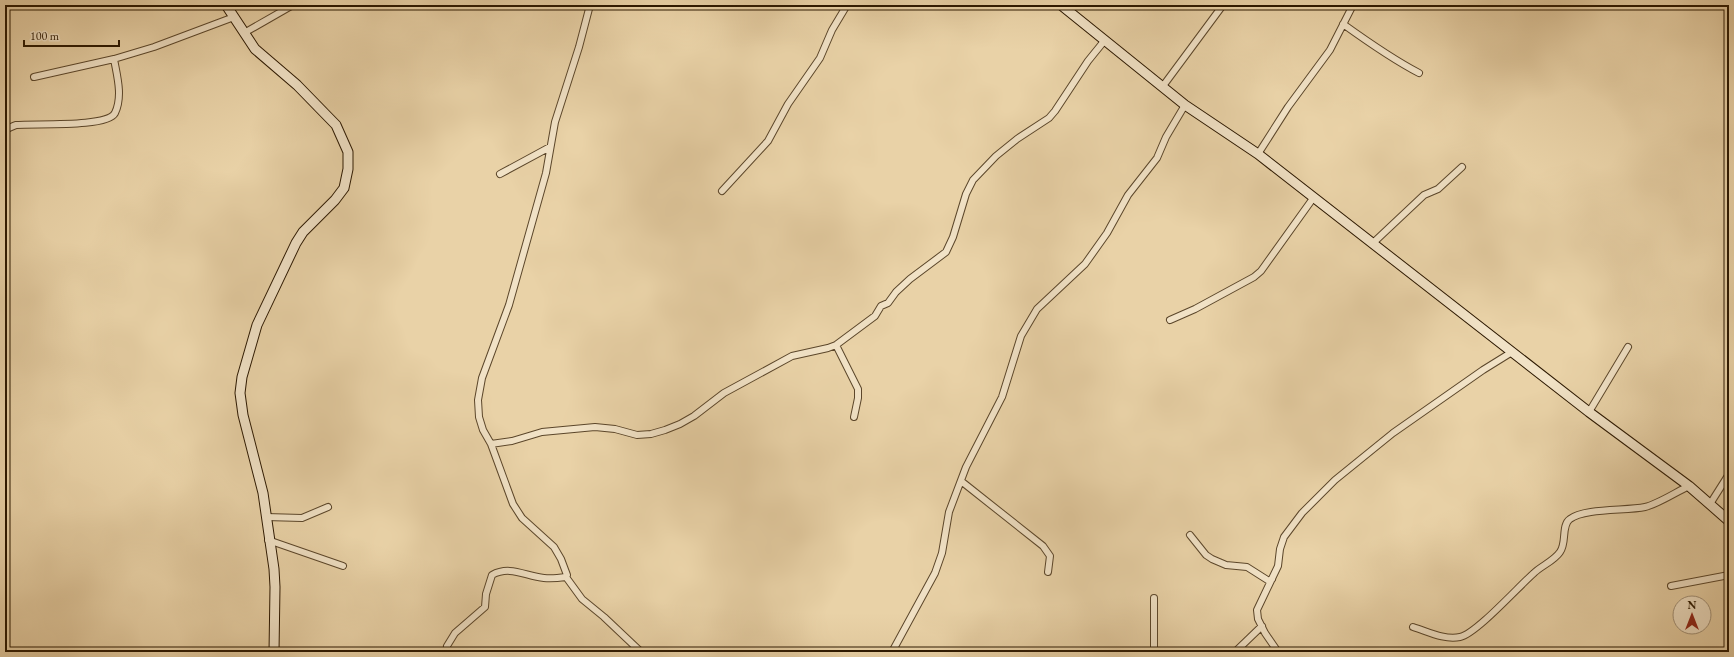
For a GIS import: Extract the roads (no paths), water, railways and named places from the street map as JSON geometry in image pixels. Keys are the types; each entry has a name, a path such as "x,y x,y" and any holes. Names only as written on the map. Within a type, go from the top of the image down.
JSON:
{"main road":[{"path":"226,5 255,49 297,85 336,125 348,152 348,169 344,188 336,200 303,232 296,243 257,325 242,377 240,403 261,486 275,587 274,652"},
{"path":"1061,5 1186,105 1258,154 1589,412 1689,486 1729,521"}],"street":[{"path":"244,33 294,5"},
{"path":"590,5 579,47 555,122 546,173 509,305 482,378 478,400 479,417 483,430 491,444 513,504 522,518 554,547 567,574 566,578 582,599 642,652"},
{"path":"722,191 768,141 788,104 820,58 832,30 847,5"},
{"path":"1163,86 1222,5"},
{"path":"1258,154 1288,107 1330,50 1353,5"},
{"path":"34,77 114,59 154,47 234,17"},
{"path":"1343,24 1401,64 1419,73"},
{"path":"491,444 556,430 595,427 615,429 637,435 651,434 665,430 680,424 724,393 792,356 836,345 875,316 881,306 888,303 896,292 910,279 946,252 954,237 966,194 974,180 996,156 1017,139 1049,118 1088,61 1105,40"},
{"path":"5,130 14,125 94,122 109,118 115,114 120,92 114,59"},
{"path":"892,652 935,573 942,553 949,512 981,436 1002,397 1021,336 1036,309 1085,264 1103,239 1128,195 1157,158 1166,137 1186,105"},
{"path":"500,174 550,147"},
{"path":"1373,243 1424,195 1438,189 1462,167"},
{"path":"1170,320 1195,309 1254,277 1261,271 1314,197"},
{"path":"836,345 858,389 858,398 854,417"},
{"path":"1589,412 1628,347"},
{"path":"1278,652 1262,626 1257,610 1278,566 1284,537 1302,513 1335,480 1393,433 1483,370 1512,352"},
{"path":"1710,504 1729,474"},
{"path":"961,481 1043,546 1050,556 1048,572"},
{"path":"1413,627 1441,637 1462,637 1481,624 1534,573 1559,554 1564,545 1565,525 1568,519 1592,512 1646,507 1689,486"},
{"path":"266,517 302,518 328,507"},
{"path":"1190,535 1206,555 1212,559 1226,565 1248,567 1270,581 1272,579"},
{"path":"268,540 343,566"},
{"path":"447,646 455,633 485,607 486,594 492,575 499,571 512,570 543,578 566,578"},
{"path":"1671,586 1729,575"},
{"path":"1154,598 1154,652"},
{"path":"1235,652 1262,626"}]}
